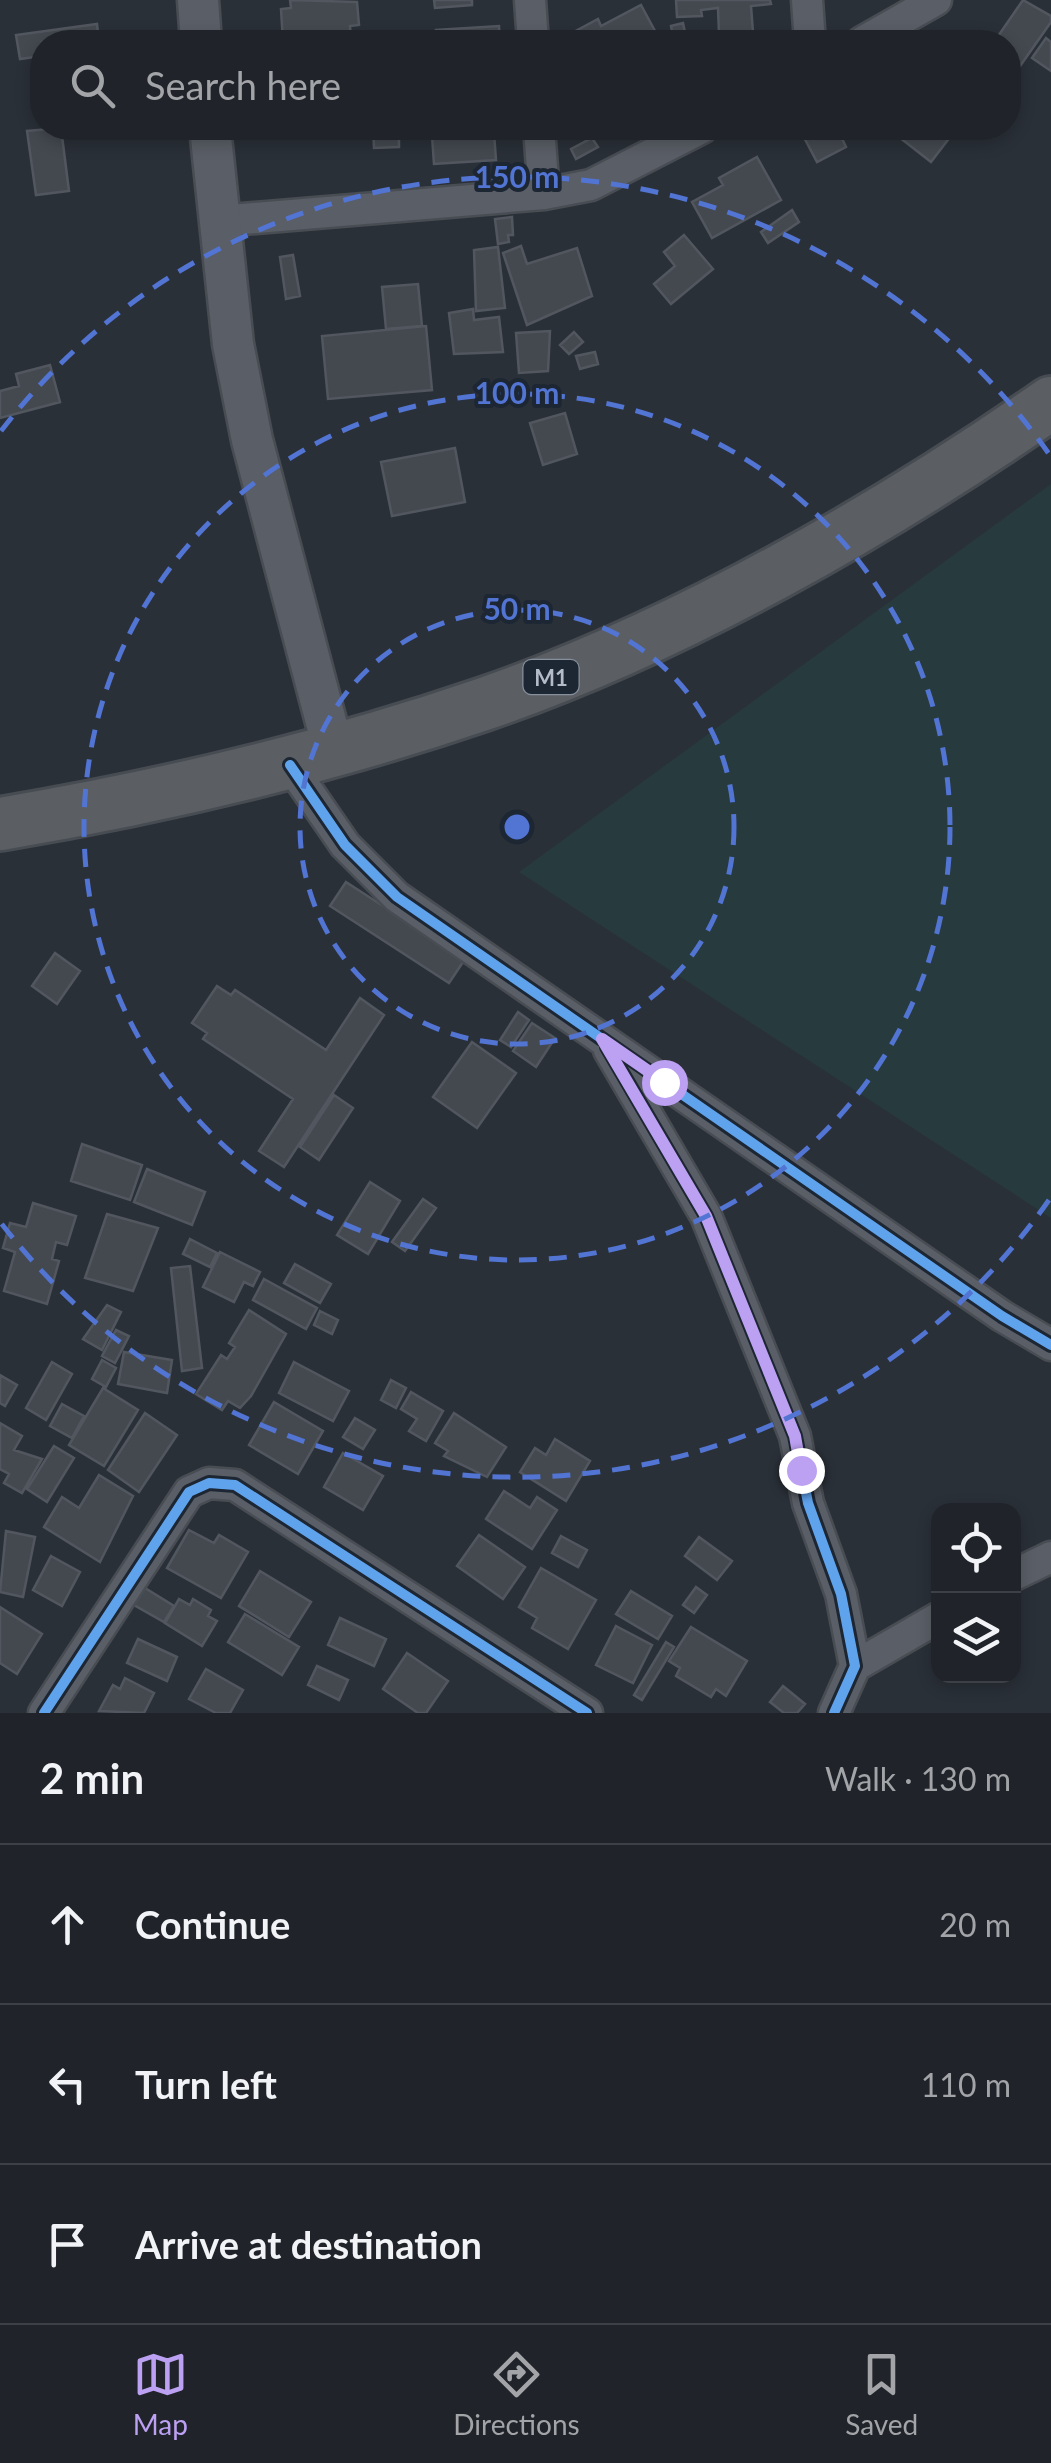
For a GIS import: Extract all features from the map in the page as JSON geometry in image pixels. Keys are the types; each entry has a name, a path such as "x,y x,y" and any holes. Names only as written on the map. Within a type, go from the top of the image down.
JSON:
{"highway":[{"name":"M1","path":"0,824 127,802 312,758 488,703 622,648 815,550 1051,402"}],"street":[{"path":"198,0 201,30"},
{"path":"530,0 532,30"},
{"path":"807,0 809,30"},
{"path":"883,30 936,0"},
{"path":"211,140 234,344 312,758 345,845 397,897 1002,1316 1051,1344"},
{"path":"541,140 544,194"},
{"path":"219,221 544,194 592,184 678,140"},
{"path":"602,1039 706,1216 795,1436 808,1504 840,1594 855,1666 834,1713"},
{"path":"44,1713 189,1492 209,1483 235,1485 587,1713"},
{"path":"1021,1572 1051,1557"},
{"path":"855,1666 931,1622"}],"green space":[{"path":"1051,484 1051,1218 519,872"}],"building":[{"path":"290,0 357,2 359,25 350,26 350,30 282,30 281,9 291,8"},
{"path":"434,0 472,0 472,5 435,8"},
{"path":"676,0 770,0 771,4 751,6 753,30 719,30 718,8 701,10 702,16 677,17"},
{"path":"1023,0 1051,16 1051,22 1021,65 1021,30 1002,30"},
{"path":"641,5 655,30 577,30 598,19 601,26"},
{"path":"683,23 684,30 672,30 671,26"},
{"path":"97,24 98,30 53,30"},
{"path":"499,26 499,30 436,30"},
{"path":"30,33 30,58 20,59 16,35"},
{"path":"1046,38 1051,42 1051,71 1032,58"},
{"path":"27,131 30,140 63,140 69,191 36,195"},
{"path":"374,140 399,140 399,147 374,148"},
{"path":"432,140 495,140 496,160 434,164"},
{"path":"588,140 598,147 576,159 571,149"},
{"path":"805,140 843,140 846,147 817,162"},
{"path":"903,140 948,140 931,162"},
{"path":"757,157 781,200 712,238 692,202 723,185 719,178"},
{"path":"792,210 799,222 768,243 761,232"},
{"path":"512,217 513,235 508,235 509,242 498,244 495,219"},
{"path":"684,235 713,269 671,304 654,284 675,266 664,252"},
{"path":"521,246 527,264 577,248 592,296 527,325 503,253"},
{"path":"498,247 505,308 476,311 474,250"},
{"path":"293,255 300,296 286,299 280,257"},
{"path":"418,284 422,326 386,329 382,287"},
{"path":"473,309 474,320 499,317 503,352 454,354 449,313"},
{"path":"426,326 432,390 328,399 322,336"},
{"path":"550,331 548,371 519,373 516,333"},
{"path":"574,332 583,342 569,354 560,345"},
{"path":"595,352 598,364 580,369 576,356"},
{"path":"50,365 60,402 0,418 0,391 19,386 16,374"},
{"path":"565,413 577,454 543,465 530,423"},
{"path":"455,448 465,502 392,516 381,462"},
{"path":"346,882 465,959 449,983 330,906"},
{"path":"55,953 80,971 57,1004 32,986"},
{"path":"217,986 231,995 235,990 326,1050 360,998 384,1015 284,1167 259,1151 293,1099 203,1039 207,1033 192,1023"},
{"path":"518,1012 529,1020 511,1047 500,1040"},
{"path":"532,1023 555,1038 536,1067 513,1051"},
{"path":"472,1042 516,1073 477,1128 433,1097"},
{"path":"334,1095 353,1108 319,1160 300,1147"},
{"path":"82,1144 142,1165 130,1200 71,1181"},
{"path":"147,1169 205,1192 192,1225 134,1202"},
{"path":"370,1182 400,1201 368,1254 337,1235"},
{"path":"423,1199 436,1208 405,1251 392,1242"},
{"path":"33,1203 76,1216 67,1245 56,1242 52,1259 59,1261 47,1304 4,1291 15,1252 3,1248 10,1223 26,1227"},
{"path":"107,1214 158,1228 133,1291 85,1278"},
{"path":"190,1239 217,1253 210,1267 183,1254"},
{"path":"220,1252 260,1272 253,1286 244,1282 234,1302 203,1287"},
{"path":"295,1264 331,1284 320,1303 284,1283"},
{"path":"190,1266 202,1368 182,1371 171,1268"},
{"path":"264,1279 317,1308 306,1329 253,1300"},
{"path":"107,1305 121,1312 102,1350 83,1339"},
{"path":"249,1310 286,1334 251,1396 240,1408 228,1401 222,1410 196,1394 221,1355 227,1359 235,1347 229,1343"},
{"path":"320,1311 338,1320 332,1334 314,1325"},
{"path":"116,1330 129,1336 115,1363 102,1356"},
{"path":"124,1352 172,1360 167,1393 118,1384"},
{"path":"102,1360 116,1368 106,1387 92,1379"},
{"path":"52,1362 72,1374 46,1420 26,1408"},
{"path":"294,1362 349,1391 333,1421 279,1393"},
{"path":"0,1375 17,1385 5,1406 0,1403"},
{"path":"391,1380 406,1388 396,1408 381,1400"},
{"path":"103,1388 138,1410 104,1466 69,1445"},
{"path":"411,1392 443,1411 426,1441 409,1431 417,1419 401,1409"},
{"path":"274,1402 323,1431 298,1474 249,1445"},
{"path":"62,1404 84,1416 72,1438 50,1426"},
{"path":"145,1413 177,1435 139,1492 108,1470"},
{"path":"454,1413 506,1447 487,1477 444,1456 448,1451 435,1443"},
{"path":"355,1418 375,1430 363,1449 343,1437"},
{"path":"0,1423 22,1436 14,1450 42,1459 22,1493 4,1483 9,1474 0,1469"},
{"path":"555,1439 590,1461 566,1501 520,1472 535,1448 546,1455"},
{"path":"54,1446 74,1458 47,1502 27,1489"},
{"path":"343,1453 383,1476 363,1510 324,1487"},
{"path":"99,1475 133,1496 100,1562 44,1527 62,1497 79,1508"},
{"path":"504,1491 530,1508 537,1497 557,1510 532,1549 486,1519"},
{"path":"189,1530 214,1543 219,1535 248,1552 221,1598 167,1568"},
{"path":"6,1531 35,1537 23,1597 0,1592"},
{"path":"479,1535 525,1567 503,1599 457,1566"},
{"path":"561,1536 587,1550 578,1567 552,1553"},
{"path":"699,1537 732,1561 717,1580 685,1556"},
{"path":"51,1556 80,1572 62,1606 33,1590"},
{"path":"541,1568 596,1600 568,1649 532,1628 537,1618 519,1607"},
{"path":"260,1571 311,1602 289,1637 239,1606"},
{"path":"696,1587 707,1595 694,1613 683,1605"},
{"path":"145,1588 174,1606 164,1622 134,1605"},
{"path":"631,1591 672,1616 658,1639 616,1614"},
{"path":"179,1599 190,1605 193,1599 211,1610 208,1616 217,1621 202,1646 165,1623"},
{"path":"0,1607 42,1634 17,1674 0,1663"},
{"path":"245,1614 299,1647 282,1675 228,1642"},
{"path":"340,1618 386,1639 374,1666 328,1645"},
{"path":"616,1626 652,1645 633,1683 596,1665"},
{"path":"691,1627 747,1661 726,1696 716,1689 711,1697 676,1676 680,1668 669,1661"},
{"path":"138,1639 177,1657 167,1681 127,1663"},
{"path":"666,1642 674,1647 642,1700 634,1695"},
{"path":"407,1653 448,1681 426,1713 418,1713 383,1689"},
{"path":"317,1666 348,1680 339,1700 308,1685"},
{"path":"206,1669 243,1690 230,1713 216,1713 189,1699"},
{"path":"125,1678 154,1693 144,1713 99,1711 113,1685 120,1689"},
{"path":"783,1686 805,1704 797,1713 784,1713 770,1702"}],"cycle path":[{"path":"290,765 345,845 397,897 1002,1316 1051,1345"},
{"path":"607,1047 706,1216 795,1436 808,1503 841,1594 855,1666 834,1713"},
{"path":"44,1713 189,1492 209,1483 235,1485 587,1713"}],"route":[{"path":"664,1082 602,1039 706,1216 795,1436 801,1470"}]}
